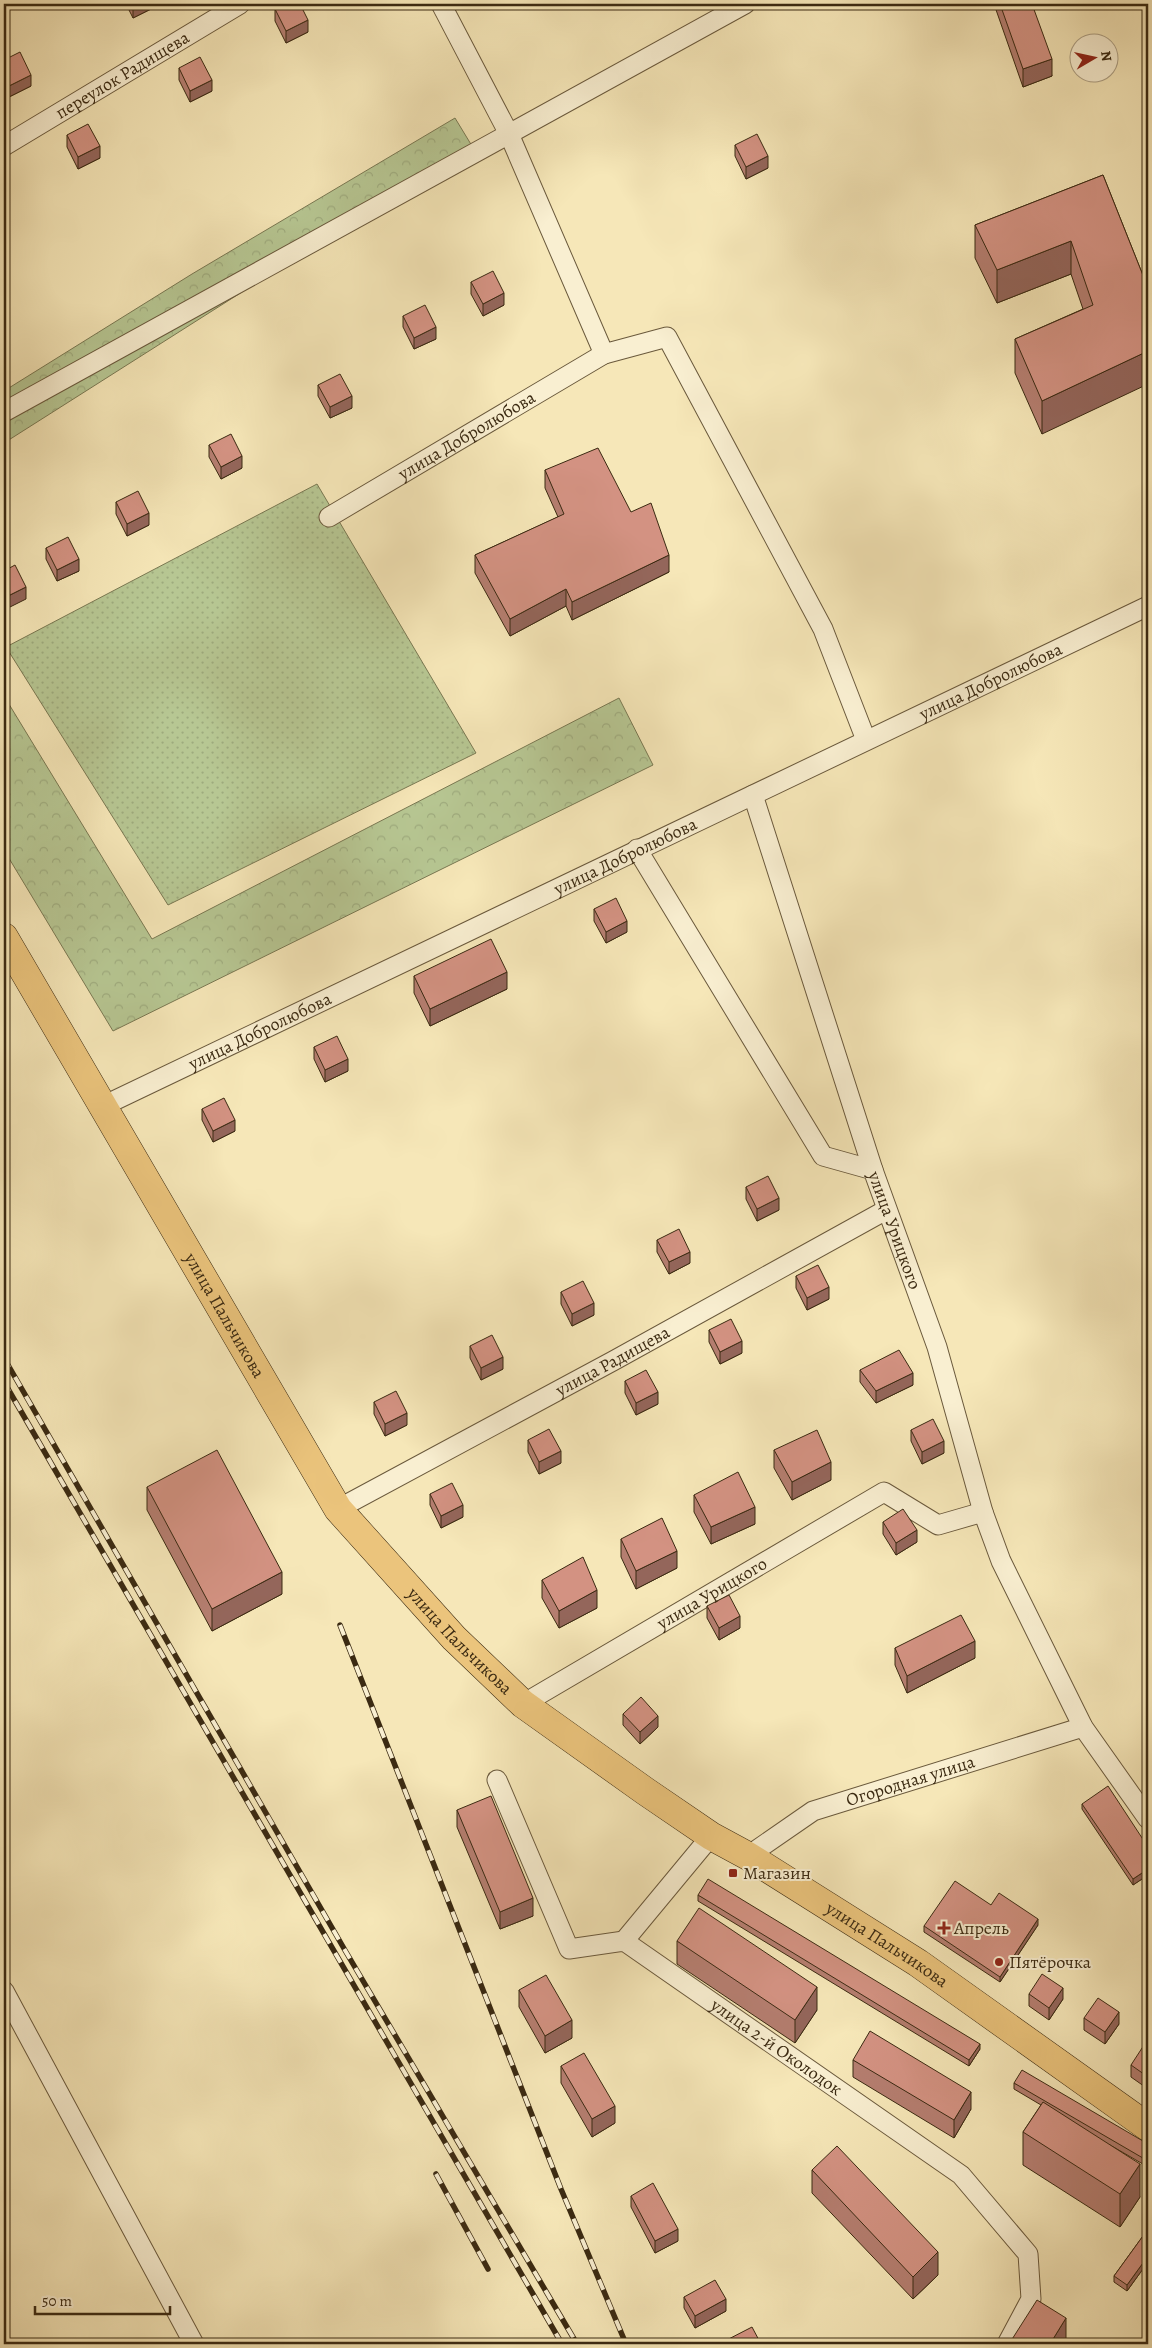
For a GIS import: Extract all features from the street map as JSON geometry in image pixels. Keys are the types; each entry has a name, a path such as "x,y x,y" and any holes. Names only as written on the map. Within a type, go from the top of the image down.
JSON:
{"main road":[{"name":"улица Пальчикова","path":"4,936 338,1509 454,1638 523,1704 711,1836 748,1856 918,1963 1148,2127"}],"street":[{"name":"переулок Радищева","path":"4,146 240,4"},
{"path":"440,4 509,134 604,354"},
{"path":"4,412 745,4"},
{"name":"улица Добролюбова","path":"329,517 604,354 667,336 823,629 866,740"},
{"name":"улица Добролюбова","path":"103,1106 1148,606"},
{"path":"754,795 873,1170"},
{"name":"улица Урицкого","path":"637,849 823,1156 873,1170 937,1347 983,1512 1001,1561 1083,1727 1148,1819"},
{"name":"улица Радищева","path":"338,1509 614,1361 886,1210"},
{"name":"улица Урицкого","path":"523,1704 884,1492 938,1525 983,1512"},
{"name":"Огородная улица","path":"748,1856 813,1812 1083,1727"},
{"path":"497,1780 569,1949 624,1941 711,1836"},
{"name":"улица 2-й Околодок","path":"624,1941 961,2175 1028,2254 1032,2299 1007,2344"},
{"path":"4,1991 194,2344"}],"green space":[{"path":"455,118 472,146 4,443 4,391 192,274"},
{"path":"317,484 476,753 168,905 6,647"},
{"path":"4,696 152,939 619,698 653,765 113,1031 4,850"}],"building":[{"path":"286,4 300,4 308,20 286,31 275,9"},
{"path":"1000,4 1032,4 1052,59 1023,69"},
{"path":"20,52 31,75 9,86 4,75 4,60"},
{"path":"200,57 212,80 190,91 179,68"},
{"path":"88,124 100,146 78,157 67,135"},
{"path":"757,134 768,156 746,167 735,145"},
{"path":"1103,175 1148,288 1148,351 1042,401 1015,339 1093,305 1071,241 997,270 975,225"},
{"path":"493,271 504,293 483,304 471,282"},
{"path":"425,305 436,327 414,338 403,316"},
{"path":"340,374 352,396 330,407 318,385"},
{"path":"231,434 242,456 221,467 209,445"},
{"path":"598,448 631,512 651,503 669,555 572,602 566,589 510,619 475,555 564,514 545,470"},
{"path":"138,491 149,513 127,524 116,502"},
{"path":"68,537 79,559 57,570 46,548"},
{"path":"15,565 26,587 4,598 4,571"},
{"path":"616,898 627,921 606,932 594,909"},
{"path":"491,939 507,972 430,1009 414,976"},
{"path":"337,1036 348,1059 325,1070 314,1047"},
{"path":"224,1098 235,1120 213,1131 202,1109"},
{"path":"768,1176 779,1198 757,1209 746,1187"},
{"path":"679,1229 690,1252 669,1262 657,1240"},
{"path":"818,1265 829,1287 807,1298 796,1276"},
{"path":"583,1281 594,1303 572,1314 561,1292"},
{"path":"731,1319 742,1341 720,1352 709,1330"},
{"path":"492,1335 503,1357 481,1368 470,1346"},
{"path":"899,1350 913,1373 876,1391 860,1370"},
{"path":"646,1370 658,1392 636,1403 625,1381"},
{"path":"396,1391 407,1413 385,1424 374,1402"},
{"path":"933,1419 944,1441 922,1452 911,1430"},
{"path":"549,1429 561,1451 539,1462 528,1440"},
{"path":"817,1430 831,1462 792,1482 774,1450"},
{"path":"217,1450 282,1572 212,1609 147,1487"},
{"path":"738,1472 755,1507 711,1527 694,1495"},
{"path":"452,1483 463,1505 441,1516 430,1494"},
{"path":"903,1509 917,1530 896,1543 883,1522"},
{"path":"662,1518 677,1551 636,1571 621,1539"},
{"path":"583,1557 597,1590 559,1611 542,1580"},
{"path":"729,1595 740,1616 719,1628 707,1606"},
{"path":"961,1615 975,1641 907,1676 895,1648"},
{"path":"641,1697 658,1716 640,1732 623,1714"},
{"path":"1108,1786 1148,1847 1148,1869 1133,1879 1082,1804"},
{"path":"491,1796 533,1898 500,1912 457,1810"},
{"path":"708,1879 980,2044 969,2060 698,1895"},
{"path":"955,1881 991,1905 999,1893 1038,1919 1000,1977 924,1926"},
{"path":"699,1908 817,1987 795,2020 677,1941"},
{"path":"1042,1974 1063,1988 1049,2008 1029,1994"},
{"path":"546,1975 572,2020 545,2036 519,1990"},
{"path":"1098,1998 1119,2012 1105,2032 1084,2018"},
{"path":"870,2031 971,2092 954,2120 853,2060"},
{"path":"1144,2045 1148,2048 1148,2077 1131,2065"},
{"path":"584,2053 615,2106 592,2119 561,2066"},
{"path":"1022,2070 1148,2144 1148,2161 1014,2083"},
{"path":"1043,2102 1140,2164 1120,2194 1023,2132"},
{"path":"837,2146 938,2252 913,2277 812,2170"},
{"path":"653,2183 678,2229 655,2241 631,2196"},
{"path":"1148,2229 1148,2256 1127,2285 1114,2276"},
{"path":"715,2280 726,2299 695,2316 684,2297"},
{"path":"1037,2300 1066,2318 1050,2344 1009,2344"},
{"path":"752,2327 761,2344 719,2344"}],"railway":[{"path":"4,1358 346,1952 577,2344"},
{"path":"4,1382 562,2344"},
{"path":"340,1625 561,2189 626,2344"},
{"path":"436,2174 488,2269"}],"place":[{"name":"Магазин","path":"733,1873"},
{"name":"Апрель","path":"944,1928"},
{"name":"Пятёрочка","path":"999,1962"}]}
